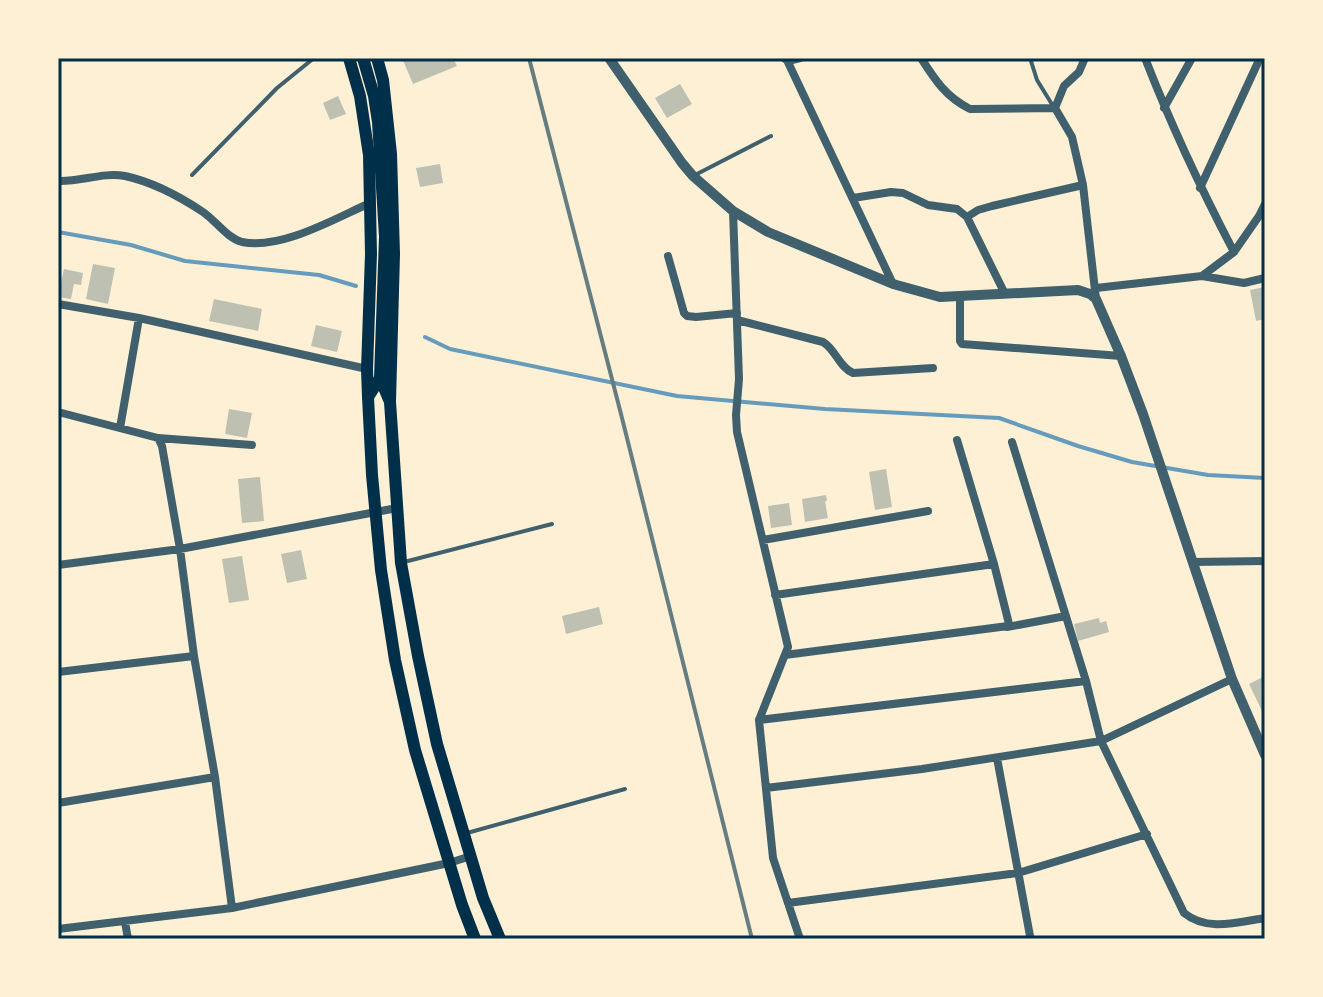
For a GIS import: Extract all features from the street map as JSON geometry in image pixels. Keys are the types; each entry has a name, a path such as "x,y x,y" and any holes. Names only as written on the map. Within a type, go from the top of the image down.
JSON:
{"main road":[{"path":"349,58 360,96 369,155 375,372 390,402"},
{"path":"363,58 378,122 384,195 385,237 375,372 368,397 381,570 395,660 415,750 475,939"},
{"path":"377,58 383,80 391,154 394,254 390,402 401,563 437,744 483,898 500,939"}],"street":[{"path":"609,58 693,176 733,211 768,232 893,284 940,297 1078,290 1096,294 1202,276 1244,283 1265,278"},
{"path":"800,58 786,59 893,284"},
{"path":"921,58 940,87 970,109 1055,108"},
{"path":"1055,108 1064,86 1079,72 1085,58"},
{"path":"1145,58 1200,188 1234,252"},
{"path":"1164,108 1192,58"},
{"path":"1200,188 1260,58"},
{"path":"1055,108 1072,137 1083,185 1096,294 1143,414 1232,679 1265,755"},
{"path":"58,181 77,181 108,174 135,179 165,190 204,213 240,242 273,241 294,236 370,203"},
{"path":"967,217 992,206 1083,185"},
{"path":"853,198 903,193 928,205 957,209 967,217 1005,294"},
{"path":"1202,276 1234,252 1262,215 1265,204"},
{"path":"733,211 739,379 737,432 788,647 759,720 773,858 800,939"},
{"path":"668,256 687,316 737,317 823,342 830,346 843,367 853,373 933,368"},
{"path":"960,296 962,344 1121,356"},
{"path":"58,304 139,318 375,372"},
{"path":"120,428 139,318"},
{"path":"58,412 158,438 252,445"},
{"path":"158,438 180,549 232,908"},
{"path":"957,440 994,564 1009,624 1006,627"},
{"path":"1012,442 1086,681 1101,741 1184,913 1193,920 1211,925 1265,918"},
{"path":"58,565 180,549 397,508"},
{"path":"763,540 928,511"},
{"path":"1193,562 1265,561"},
{"path":"775,595 994,564"},
{"path":"785,655 1006,627 1066,616"},
{"path":"58,672 194,656"},
{"path":"766,788 922,769 1101,741 1232,679"},
{"path":"759,720 1086,681"},
{"path":"997,758 1030,936"},
{"path":"58,803 215,777"},
{"path":"788,903 1018,873 1147,834"},
{"path":"58,929 232,908 471,856"},
{"path":"125,922 128,939"}],"lane":[{"path":"192,175 277,88 314,58"},
{"path":"1030,58 1037,80 1055,108"},
{"path":"693,176 771,136"},
{"path":"401,563 552,524"},
{"path":"464,834 625,789"}],"building":[{"path":"402,58 453,58 457,66 413,84"},
{"path":"680,84 692,104 667,118 655,98"},
{"path":"338,96 346,114 330,120 323,103"},
{"path":"440,164 443,183 420,187 416,168"},
{"path":"93,264 115,268 108,304 86,299"},
{"path":"64,269 83,273 81,285 74,284 71,299 58,297"},
{"path":"1265,287 1265,319 1256,321 1250,290"},
{"path":"214,299 262,309 258,331 209,321"},
{"path":"316,325 342,331 337,352 311,346"},
{"path":"229,409 252,413 247,438 225,434"},
{"path":"886,469 892,507 875,510 869,472"},
{"path":"260,477 264,521 242,523 238,479"},
{"path":"826,495 828,518 805,522 802,499"},
{"path":"789,503 792,525 771,528 768,506"},
{"path":"301,550 307,579 287,583 281,554"},
{"path":"242,556 249,600 229,603 222,559"},
{"path":"599,607 603,624 566,634 562,616"},
{"path":"1099,618 1100,623 1106,621 1109,632 1078,641 1074,624"},
{"path":"1265,676 1265,710 1262,711 1249,684"}],"waterway":[{"path":"58,232 131,245 185,261 319,275 356,286"},
{"path":"425,337 450,349 677,396 825,409 999,418 1132,462 1208,475 1265,478"}],"railway":[{"path":"529,58 752,939"}]}
